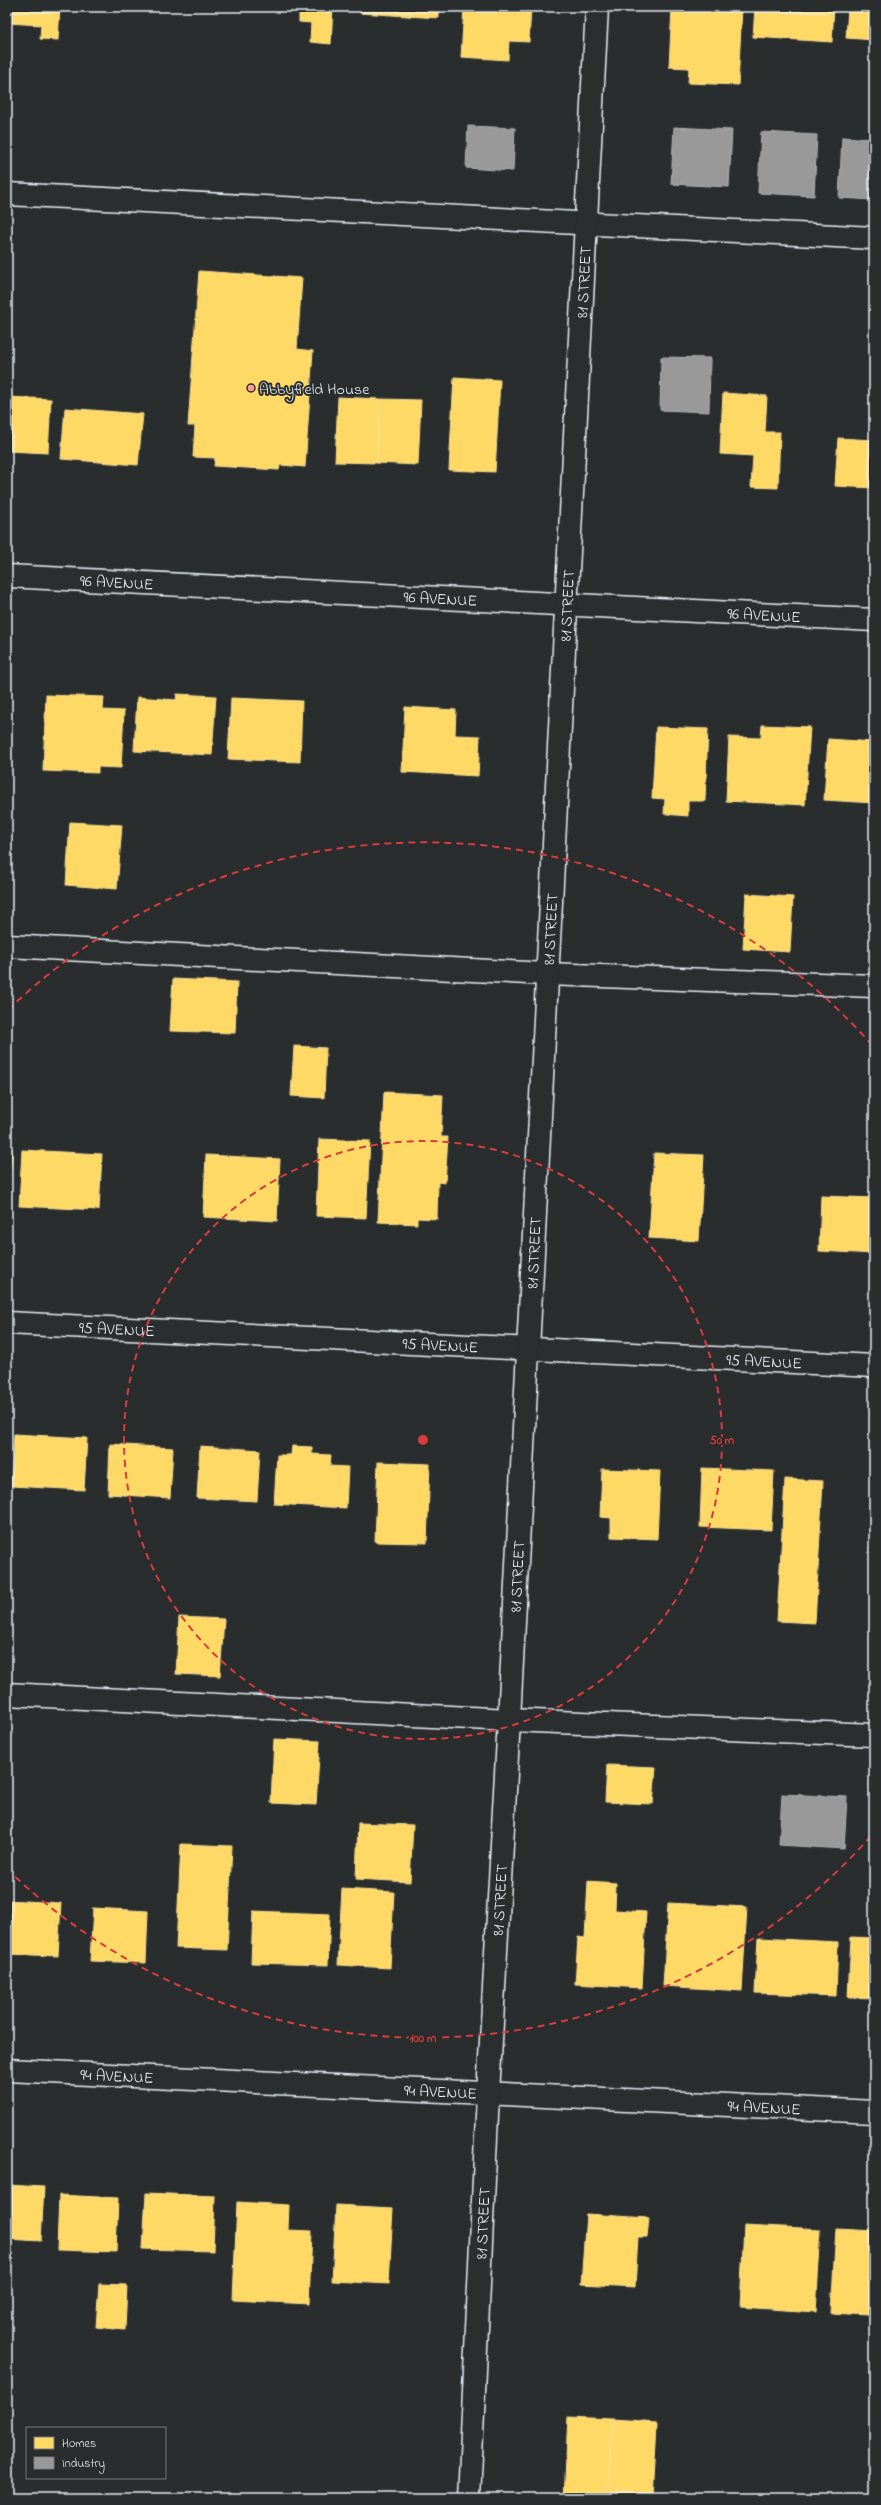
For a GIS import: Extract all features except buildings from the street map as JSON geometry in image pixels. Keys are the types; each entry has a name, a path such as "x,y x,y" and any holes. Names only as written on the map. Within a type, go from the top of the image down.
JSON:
{"street":[{"name":"81 STREET","path":"469,2498 488,2094 509,1720 597,7"},
{"path":"7,194 874,238"},
{"name":"96 AVENUE","path":"7,576 874,620"},
{"path":"7,946 547,974 874,986"},
{"name":"95 AVENUE","path":"7,1323 874,1366"},
{"path":"7,1694 509,1720 874,1735"},
{"name":"94 AVENUE","path":"7,2070 874,2112"}],"place":[{"name":"Abbyfield House","path":"251,388"}]}
